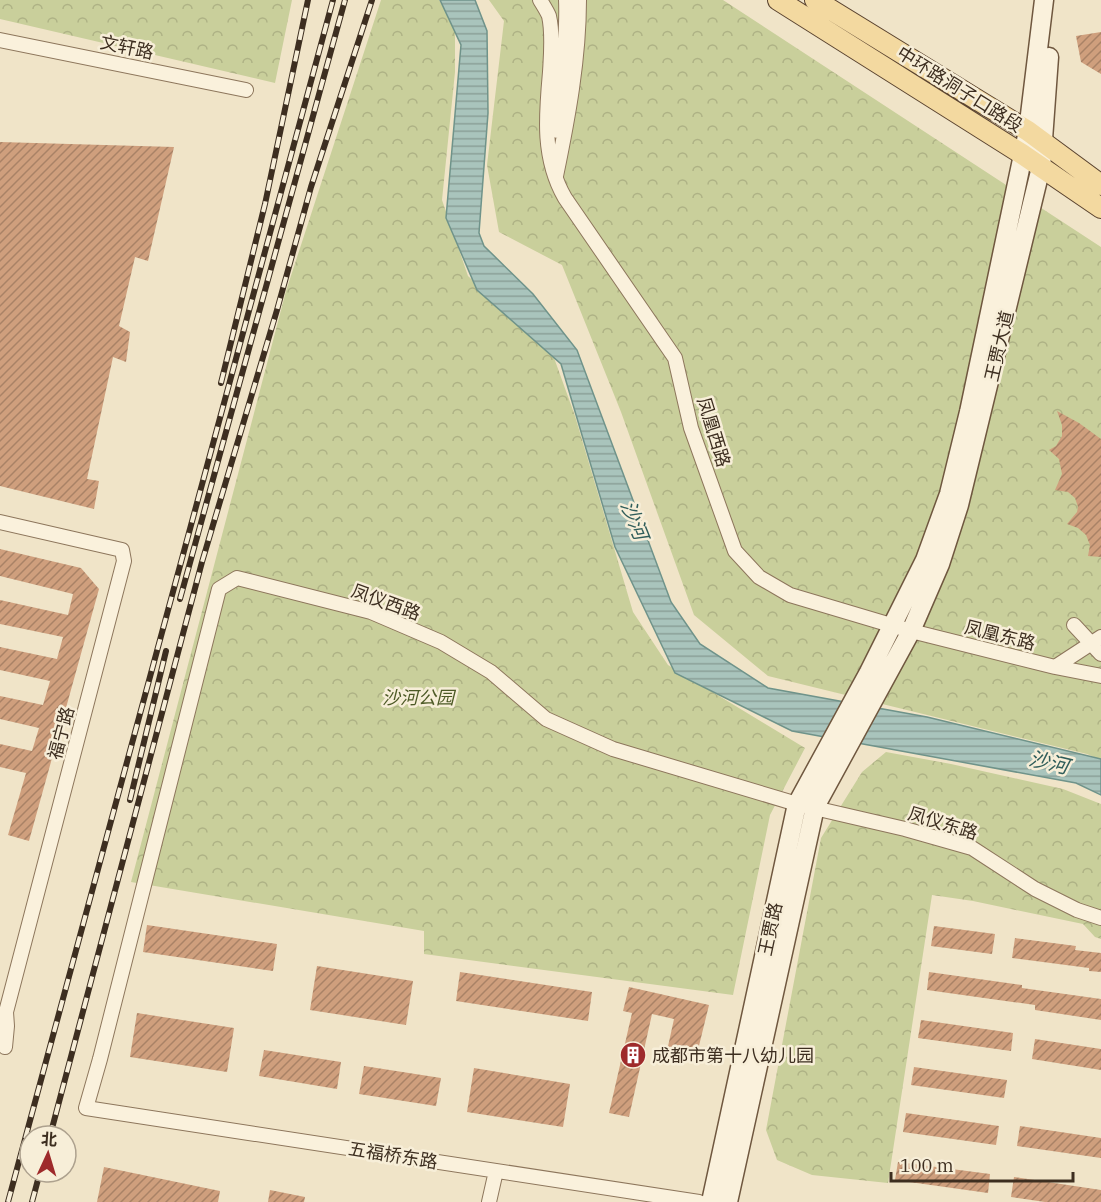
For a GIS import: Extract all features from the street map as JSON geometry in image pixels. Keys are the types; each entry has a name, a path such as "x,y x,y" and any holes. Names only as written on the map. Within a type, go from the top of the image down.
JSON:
{"main road":[{"name":"中环路洞子口路段","path":"778,0 1022,154 1101,208"},
{"name":"中环路洞子口路段","path":"815,0 1028,130 1043,144 1101,185"},
{"name":"王贾大道","path":"869,672 925,560 949,494 972,400 1028,130 1044,0"},
{"name":"王贾大道","path":"888,678 911,632 940,564 959,505 1041,167 1047,77 1056,0"},
{"name":"王贾路","path":"725,1202 797,804 869,672"},
{"name":"王贾路","path":"725,1202 815,807 888,678"}],"street":[{"name":"凤凰西路","path":"540,0 549,16 551,54 546,124 548,152 555,181 564,198 675,358 691,428 735,551 759,577 790,595 892,625"},
{"path":"555,181 566,38 566,0"},
{"path":"555,181 567,120 579,35 579,0"},
{"name":"文轩路","path":"0,40 246,90"},
{"name":"福宁路","path":"0,522 122,550 124,561 3,1012 7,1026 5,1047"},
{"name":"凤仪西路","path":"86,1108 219,589 237,579 371,612 441,642 491,672 546,719 613,749 797,804"},
{"name":"凤凰东路","path":"892,625 911,632 1101,676"},
{"path":"1074,625 1096,640 1101,654 1090,662 1083,672"},
{"path":"1055,667 1096,640"},
{"name":"凤仪东路","path":"797,804 972,848 1035,889 1077,910 1101,918"},
{"name":"五福桥东路","path":"86,1108 699,1202"},
{"path":"489,1202 496,1171"}],"green space":[{"path":"0,0 292,0 275,83 0,19"},
{"name":"沙河公园","path":"381,0 439,0 455,24 455,72 442,200 468,276 553,355 575,416 633,612 668,665 805,748 770,815 733,995 424,954 424,931 131,882 286,291"},
{"path":"489,0 723,0 1101,247 1101,760 1087,754 768,676 694,615 621,412 562,265 499,232 487,165 504,21"},
{"path":"886,752 1063,789 1101,804 1101,939 1095,937 1083,924 973,901 932,895 888,1183 812,1175 777,1160 766,1130 821,838 862,772"}],"water":[{"name":"沙河","path":"440,0 475,0 487,31 488,113 479,233 484,246 533,294 577,350 671,602 700,644 768,688 927,717 1101,759 1101,795 1076,783 792,731 675,673 615,547 561,364 477,290 446,218 461,45"}],"building":[{"path":"1101,32 1101,74 1081,62 1076,36"},
{"path":"0,142 174,147 148,261 135,257 119,326 130,332 126,362 113,357 87,479 99,481 94,509 0,486"},
{"path":"1057,411 1101,439 1101,557 1088,556 1090,545 1086,535 1078,528 1067,524 1077,512 1075,498 1068,492 1055,490 1062,474 1059,459 1049,450 1056,446 1062,436 1062,425"},
{"path":"0,549 81,568 99,589 29,841 8,835 26,773 0,767 0,744 32,751 39,728 0,719 0,696 43,705 50,681 0,670 0,647 57,659 63,637 0,624 0,600 68,615 73,594 0,576"},
{"path":"147,925 277,944 273,971 143,952"},
{"path":"934,926 995,934 992,954 931,946"},
{"path":"1015,938 1076,946 1075,950 1101,953 1101,972 1089,971 1089,968 1012,958"},
{"path":"317,966 413,981 406,1025 310,1010"},
{"path":"460,972 592,992 588,1021 456,1001"},
{"path":"929,972 1101,999 1101,1020 1035,1010 1035,1005 927,990"},
{"name":"成都市第十八幼儿园","path":"629,987 709,1005 696,1058 667,1051 674,1019 652,1014 629,1117 609,1113 632,1013 623,1011"},
{"path":"137,1013 234,1028 227,1072 130,1057"},
{"path":"921,1020 1013,1033 1011,1051 918,1038"},
{"path":"1035,1039 1101,1049 1101,1070 1032,1059"},
{"path":"264,1050 341,1062 337,1089 259,1076"},
{"path":"364,1066 441,1078 436,1106 359,1094"},
{"path":"914,1067 1007,1080 1004,1098 911,1085"},
{"path":"474,1068 570,1084 563,1127 467,1112"},
{"path":"906,1113 999,1126 996,1145 903,1132"},
{"path":"1020,1126 1101,1138 1101,1158 1017,1146"},
{"path":"898,1162 990,1174 988,1193 895,1180"},
{"path":"104,1167 220,1191 218,1202 97,1202"},
{"path":"1014,1177 1101,1190 1101,1202 1045,1202 1011,1197"},
{"path":"270,1190 305,1197 304,1202 268,1202"}],"railway":[{"path":"221,383 265,204 308,0"},
{"path":"8,1202 333,0"},
{"path":"180,599 345,0"},
{"path":"53,1124 202,562 311,187 372,0"},
{"path":"130,800 166,651"},
{"path":"32,1202 37,1184"}],"place":[{"name":"成都市第十八幼儿园","path":"633,1055"}]}
